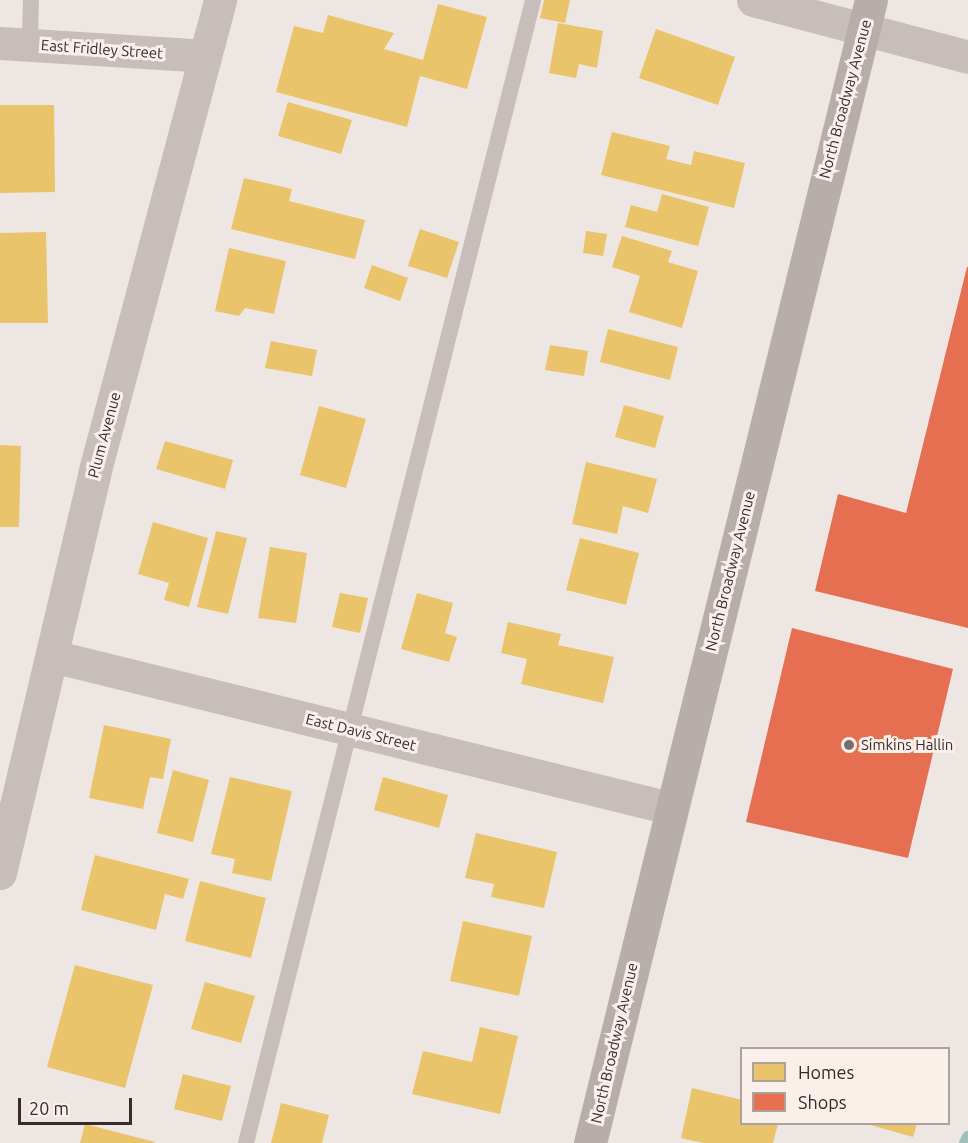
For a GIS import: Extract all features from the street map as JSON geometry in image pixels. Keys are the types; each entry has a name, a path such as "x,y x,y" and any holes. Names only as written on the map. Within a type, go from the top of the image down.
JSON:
{"street":[{"name":"Plum Avenue","path":"0,873 7,820 52,656 94,474 220,0"},
{"path":"753,0 867,14 968,57"},
{"name":"North Broadway Avenue","path":"590,1143 670,808 867,14"},
{"name":"East Fridley Street","path":"15,43 204,56"},
{"name":"East Davis Street","path":"52,656 670,808"}],"lane":[{"path":"15,43 31,0"},
{"path":"246,1143 533,0"}],"building: Homes":[{"path":"544,0 570,0 565,23 540,18"},
{"path":"438,4 487,17 467,89 420,76 407,127 276,92 294,26 323,33 328,15 394,33 384,49 423,60"},
{"path":"558,23 603,31 597,68 579,64 576,78 549,73"},
{"path":"656,29 735,57 718,105 639,78"},
{"path":"288,102 352,120 341,154 278,136"},
{"path":"0,105 54,105 55,192 0,193"},
{"path":"612,132 670,146 666,159 691,165 694,151 745,163 734,208 601,175"},
{"path":"244,178 292,189 289,201 365,220 355,259 231,229"},
{"path":"662,194 709,207 698,246 625,227 631,205 657,212"},
{"path":"420,229 459,242 447,278 408,266"},
{"path":"586,231 607,234 603,256 583,253"},
{"path":"46,232 48,323 0,323 0,233"},
{"path":"622,236 672,251 668,262 698,271 682,328 629,312 640,276 612,267"},
{"path":"229,248 286,261 274,314 245,308 239,316 215,311"},
{"path":"372,265 408,278 400,301 364,288"},
{"path":"608,329 678,347 670,380 600,362"},
{"path":"271,341 317,350 312,376 265,368"},
{"path":"550,345 588,351 584,376 545,370"},
{"path":"624,405 664,416 655,448 615,437"},
{"path":"319,406 366,419 346,488 300,475"},
{"path":"165,441 233,460 225,489 156,469"},
{"path":"0,445 21,446 19,527 0,527"},
{"path":"586,462 657,479 648,513 623,506 617,534 572,524"},
{"path":"153,522 208,538 189,607 164,600 169,583 138,574"},
{"path":"216,531 247,538 228,614 197,607"},
{"path":"580,538 639,553 626,605 566,590"},
{"path":"270,547 307,553 296,623 258,618"},
{"path":"340,593 368,598 360,633 332,627"},
{"path":"417,593 453,603 445,633 457,637 449,662 401,649"},
{"path":"508,622 561,634 558,645 614,657 603,703 521,684 527,659 501,653"},
{"path":"104,725 171,739 163,779 150,777 143,809 89,798"},
{"path":"173,770 209,780 193,842 157,833"},
{"path":"230,777 292,791 271,881 232,873 235,859 211,854"},
{"path":"383,777 448,795 439,828 374,810"},
{"path":"476,833 557,852 544,908 491,897 494,884 465,878"},
{"path":"95,855 189,879 183,899 165,894 156,930 81,910"},
{"path":"200,881 266,898 251,958 185,941"},
{"path":"463,921 532,936 519,996 450,981"},
{"path":"75,965 153,985 125,1088 47,1067"},
{"path":"205,982 255,996 241,1043 191,1029"},
{"path":"480,1027 518,1036 500,1114 412,1094 423,1051 472,1062"},
{"path":"183,1074 231,1086 222,1121 174,1109"},
{"path":"692,1088 740,1100 740,1125 778,1125 773,1143 703,1143 681,1138"},
{"path":"281,1103 329,1115 322,1143 271,1143"},
{"path":"85,1124 155,1142 80,1143"},
{"path":"871,1125 917,1125 913,1137"}],"building: Shops":[{"path":"967,267 968,628 815,591 838,494 906,513"},
{"name":"Simkins Hallin","path":"792,628 953,669 908,858 746,822"}],"waterway":[{"path":"965,1143 968,1137"}],"place":[{"name":"Simkins Hallin","path":"849,745"}]}
